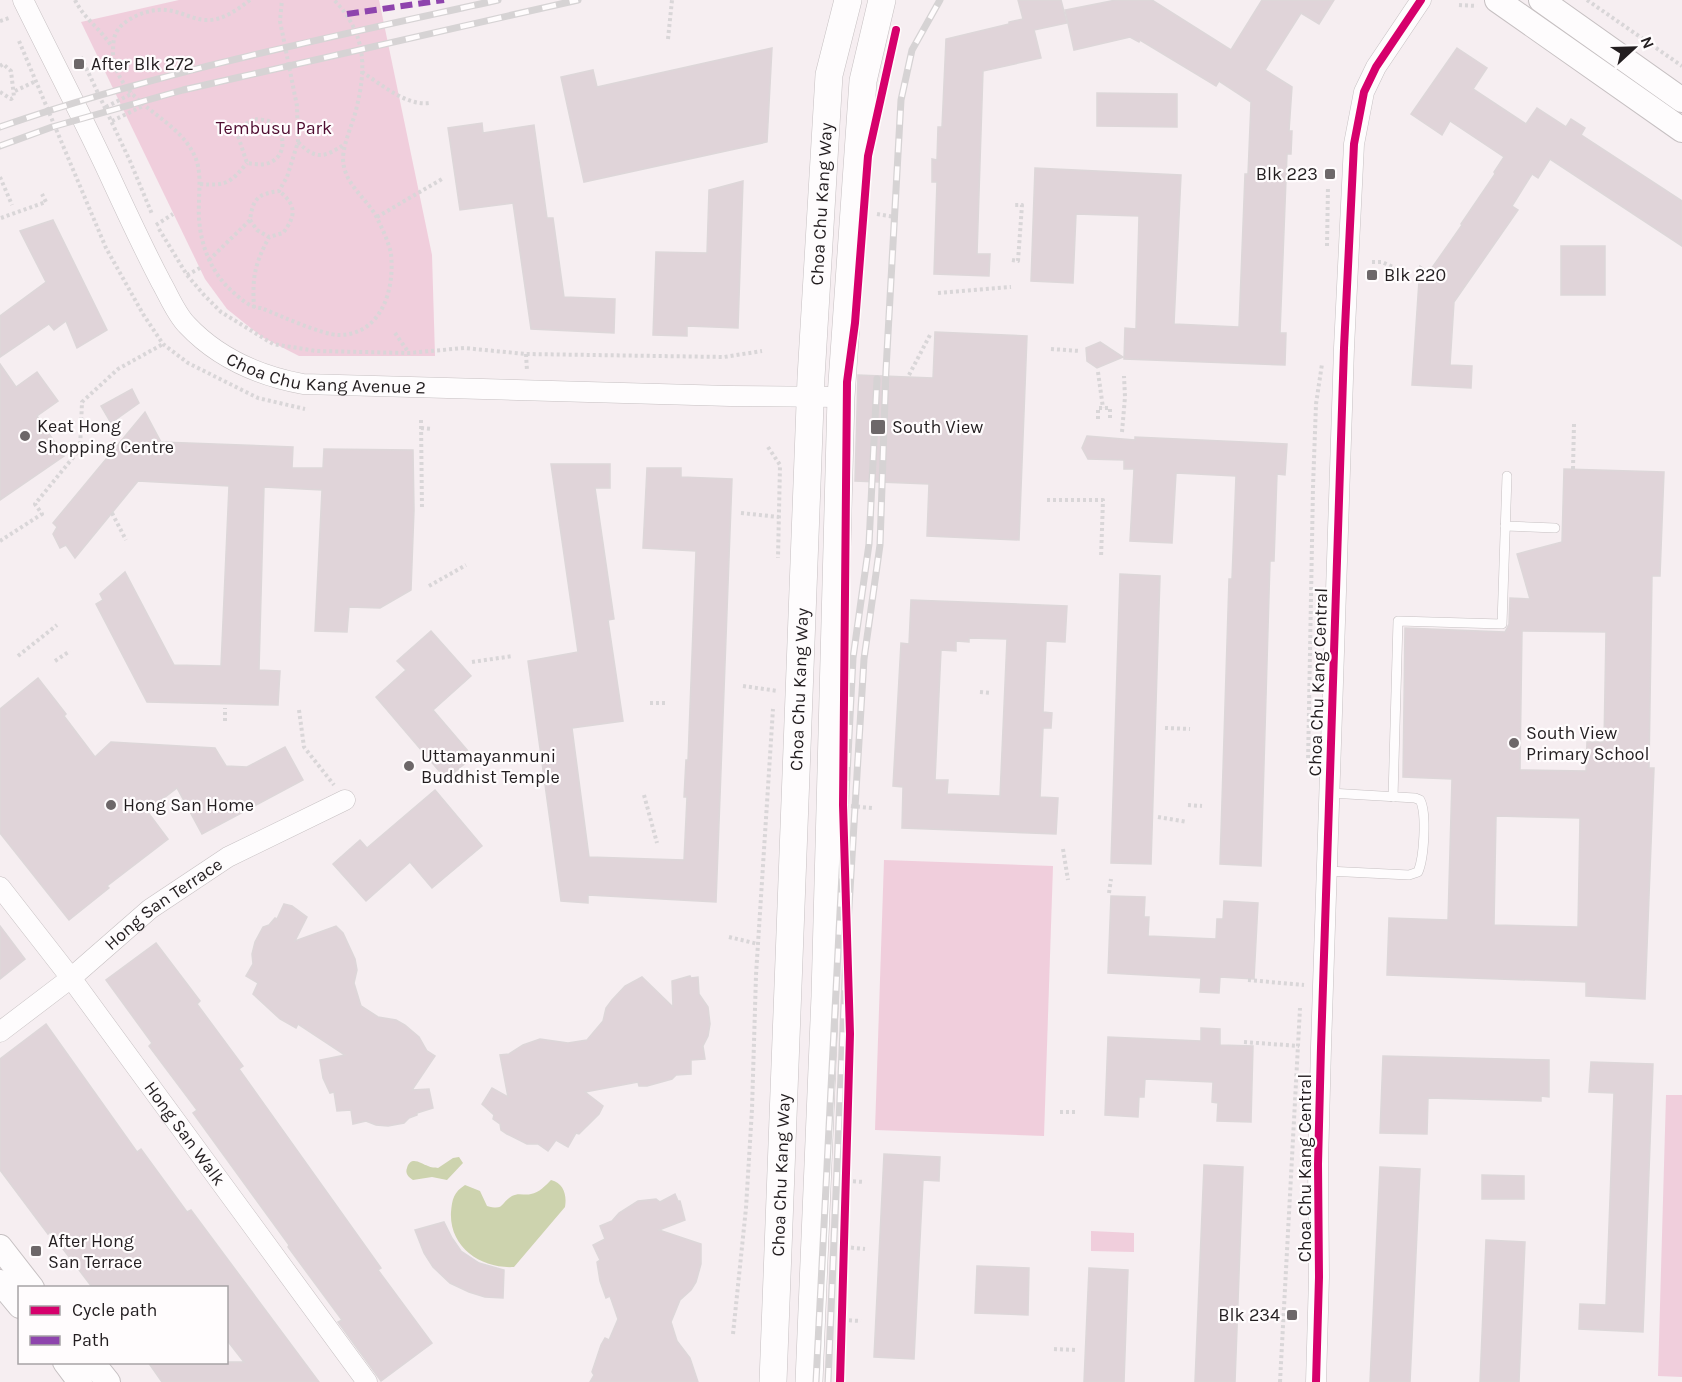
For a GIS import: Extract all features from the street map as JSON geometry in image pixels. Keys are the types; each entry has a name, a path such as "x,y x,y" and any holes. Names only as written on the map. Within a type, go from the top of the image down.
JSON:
{"main road":[{"name":"Choa Chu Kang Way","path":"773,1382 810,396 829,75 848,0"},
{"name":"Choa Chu Kang Way","path":"809,1382 825,1008 842,397 863,81 882,0"}],"street":[{"name":"Choa Chu Kang Avenue 2","path":"23,0 136,234 177,311 187,325 206,342 244,366 272,377 303,384 842,397"},
{"name":"Choa Chu Kang Central","path":"1316,1382 1321,1047 1344,348 1354,144 1364,92 1376,67 1421,0"},
{"path":"1497,0 1682,130"},
{"path":"1541,0 1682,100"},
{"name":"Hong San Terrace","path":"0,1032 71,978 150,909 228,857 345,800"},
{"name":"Hong San Walk","path":"0,887 71,978 367,1382"},
{"path":"0,1247 31,1286"},
{"path":"0,1282 18,1304"},
{"path":"66,1364 80,1382"},
{"path":"94,1364 108,1382"}],"lane":[{"path":"1393,797 1398,621 1502,624 1507,476"},
{"path":"1505,525 1555,528"},
{"path":"1327,871 1409,875 1418,872 1422,864 1423,806 1420,800 1330,793"}],"path":[{"path":"75,0 83,16 100,31 113,48"},
{"path":"250,0 232,13 212,20 203,20 165,10 144,13 126,22 115,35 114,63 119,79 144,106 177,132 197,162 200,184 198,227 209,260 225,286 254,308 261,308 337,335 348,334 372,323 383,310 391,270 390,252 377,217 352,187 346,175 343,160 345,144 356,109 363,54 347,14 335,0"},
{"path":"279,191 287,177 298,142 297,106 280,21 282,0"},
{"path":"669,39 672,0"},
{"path":"1587,0 1682,66"},
{"path":"0,21 9,18"},
{"path":"81,57 106,107 156,225 187,275 221,312 273,344 316,351 410,353 464,348 526,354 724,357 762,351"},
{"path":"0,66 3,64 11,71 15,91 11,99 0,92"},
{"path":"362,72 401,96 420,104 429,103"},
{"path":"15,91 36,81"},
{"path":"106,107 133,93"},
{"path":"112,121 144,106"},
{"path":"255,119 269,121 279,132 283,143 282,152 272,162 260,165 247,163 238,136 245,124 255,119"},
{"path":"298,142 307,152 314,155 328,155 345,144"},
{"path":"200,184 220,185 234,178 247,163"},
{"path":"0,177 12,205"},
{"path":"377,217 442,179"},
{"path":"1327,251 1329,186"},
{"path":"209,260 250,220 256,199 266,193 279,191 287,197 294,213 292,222 284,233 269,237 257,230 250,220"},
{"path":"1,218 46,202 42,194"},
{"path":"1012,260 1018,261 1022,205 1013,205"},
{"path":"156,225 173,214"},
{"path":"254,308 253,286 256,262 269,237"},
{"path":"1372,262 1382,262 1400,270"},
{"path":"187,275 200,268"},
{"path":"938,293 1011,287"},
{"path":"395,333 410,353"},
{"path":"909,375 930,335"},
{"path":"0,541 42,514 35,504 80,448 82,402 118,369 163,344"},
{"path":"1051,349 1080,351"},
{"path":"1309,766 1307,743 1313,487 1316,404 1323,358"},
{"path":"1098,372 1103,408"},
{"path":"1122,432 1124,376"},
{"path":"1098,419 1098,408 1110,408 1110,421"},
{"path":"421,420 422,510"},
{"path":"1573,469 1574,424"},
{"path":"421,428 432,429"},
{"path":"768,447 780,465 778,563"},
{"path":"1047,500 1103,500 1101,558"},
{"path":"112,513 126,540"},
{"path":"741,513 771,516"},
{"path":"429,586 466,565"},
{"path":"18,656 57,625"},
{"path":"55,661 70,651"},
{"path":"472,662 513,656"},
{"path":"743,686 768,689"},
{"path":"734,1334 746,1208 758,944 774,690"},
{"path":"980,692 991,693"},
{"path":"650,703 665,703"},
{"path":"225,708 225,722"},
{"path":"298,710 304,747 345,800"},
{"path":"1165,729 1190,729"},
{"path":"644,795 657,843"},
{"path":"1188,805 1202,806"},
{"path":"851,806 872,808"},
{"path":"1158,817 1187,822"},
{"path":"1063,849 1068,879"},
{"path":"1108,893 1111,879"},
{"path":"729,937 758,944"},
{"path":"1301,995 1302,974"},
{"path":"1248,980 1323,986"},
{"path":"1280,1382 1300,1005"},
{"path":"1244,1042 1321,1047"},
{"path":"1060,1112 1076,1112"},
{"path":"846,1192 847,1170"},
{"path":"847,1181 866,1182"},
{"path":"845,1237 845,1250 865,1249"},
{"path":"842,1330 843,1308"},
{"path":"843,1320 861,1321"},
{"path":"1054,1349 1075,1350"}],"green space":[{"name":"Tembusu Park","path":"179,0 379,0 432,255 435,356 299,356 262,337 227,309 205,279 81,22"},
{"path":"884,860 1053,866 1044,1136 875,1130"},
{"path":"1666,1095 1682,1095 1682,1377 1658,1376"},
{"path":"1091,1231 1134,1233 1134,1252 1091,1251"}],"shaded area":[{"path":"459,1157 463,1163 447,1180 432,1177 413,1180 408,1176 407,1168 411,1162 416,1161 438,1168 453,1158"},
{"path":"551,1180 564,1190 565,1207 514,1267 502,1267 479,1260 462,1246 452,1225 451,1212 454,1196 458,1190 465,1185 480,1191 487,1206 497,1208 515,1195 537,1192"}],"building":[{"path":"1018,0 1061,0 1067,23 1034,30 1041,58 983,71 977,254 990,254 989,276 934,274 937,182 932,182 932,159 937,160 938,127 942,127 946,39 1023,19"},
{"path":"1116,0 1152,0 1231,50 1262,0 1334,0 1319,24 1301,13 1265,70 1292,87 1289,131 1292,131 1291,154 1287,154 1280,333 1286,333 1285,365 1124,359 1125,328 1136,329 1139,216 1076,214 1073,283 1031,281 1035,168 1181,175 1174,324 1239,327 1245,174 1248,174 1251,102 1219,81 1216,86 1140,40 1139,42 1130,37 1074,50 1065,10"},
{"path":"772,48 767,142 584,182 561,77 593,70 597,87"},
{"path":"1457,48 1487,68 1473,89 1526,124 1537,108 1566,127 1571,119 1585,128 1581,135 1682,201 1682,246 1550,159 1538,178 1532,174 1512,206 1518,210 1454,302 1450,365 1472,366 1471,388 1412,385 1420,266 1429,272 1462,225 1504,157 1450,121 1442,135 1411,114"},
{"path":"1097,93 1177,94 1177,127 1097,126"},
{"path":"482,123 483,133 534,125 547,218 553,218 564,297 615,299 614,333 531,329 513,203 460,210 448,128"},
{"path":"743,181 738,328 687,326 687,336 653,335 656,252 707,253 709,190"},
{"path":"53,220 107,330 77,348 66,321 54,330 49,324 0,357 0,316 46,282 20,231"},
{"path":"1561,246 1605,246 1605,295 1561,295"},
{"path":"935,332 1027,336 1019,540 927,536 929,484 855,481 858,375 933,378"},
{"path":"1100,342 1123,357 1097,368 1087,361 1086,348"},
{"name":"Keat Hong Shopping Centre","path":"0,364 16,387 37,372 58,401 37,416 64,456 0,500"},
{"path":"132,389 139,403 111,423 101,406"},
{"path":"145,412 161,442 293,447 292,468 323,468 324,449 413,450 414,510 411,590 380,608 349,607 347,632 315,631 322,490 264,487 259,670 280,671 278,705 147,702 96,604 103,600 100,594 125,572 174,665 221,666 229,486 138,481 75,558 66,545 60,548 53,534 57,527 53,523"},
{"path":"1087,436 1135,440 1135,437 1287,444 1285,475 1277,474 1274,561 1270,561 1261,866 1220,864 1229,579 1232,579 1236,476 1176,473 1172,543 1130,541 1134,469 1124,469 1124,460 1088,459 1082,448"},
{"path":"551,464 610,464 610,488 595,488 614,619 608,620 623,721 572,728 589,857 684,860 687,797 684,797 686,760 688,760 696,551 643,548 647,468 681,468 681,477 732,479 716,902 588,895 588,903 561,901 528,661 578,652"},
{"path":"1564,469 1664,472 1660,576 1652,576 1649,768 1654,768 1645,999 1586,996 1586,982 1387,975 1389,918 1448,920 1452,779 1403,777 1405,628 1505,632 1509,624 1510,598 1530,599 1517,554 1562,542","holes":["1522,631 1606,632 1604,742 1587,742 1586,771 1520,770","1496,816 1580,818 1578,927 1494,925"]},
{"path":"1120,574 1160,576 1151,864 1111,863"},
{"path":"911,600 1067,606 1065,642 1046,641 1043,712 1052,713 1051,728 1043,728 1040,797 1058,798 1056,834 902,828 903,787 893,786 901,643 909,644","holes":["969,638 1007,639 1000,796 947,794 948,780 935,780 941,650 956,651 956,641 969,642"]},
{"path":"431,631 471,676 433,710 473,757 446,779 376,697 406,670 397,661"},
{"path":"38,678 95,757 111,742 215,748 226,766 247,767 285,747 303,780 202,834 177,788 147,811 168,839 107,886 109,888 69,920 0,833 0,709"},
{"path":"435,790 482,846 432,888 410,862 366,901 333,864 360,840 367,848"},
{"path":"1111,896 1145,897 1144,917 1149,917 1148,936 1216,939 1217,919 1223,919 1224,901 1258,903 1254,979 1220,977 1219,993 1200,992 1201,978 1108,973"},
{"path":"284,904 292,906 307,917 295,941 336,926 343,933 355,959 357,970 354,983 361,1006 378,1017 396,1020 405,1025 419,1037 427,1051 435,1056 412,1090 429,1089 433,1108 417,1113 404,1123 388,1126 366,1121 353,1124 351,1110 337,1111 334,1092 330,1093 323,1078 320,1060 345,1055 298,1024 296,1028 280,1019 253,994 258,983 246,976 253,964 252,954 255,942 263,927 269,925 275,918 277,919"},
{"path":"0,926 25,959 0,979"},
{"path":"156,943 200,1001 197,1004 243,1066 239,1069 381,1268 378,1270 432,1343 381,1381 338,1322 342,1320 193,1113 197,1110 149,1046 152,1043 106,980"},
{"path":"690,976 691,978 698,977 699,994 708,1007 710,1024 703,1046 705,1059 691,1060 691,1074 676,1075 672,1079 647,1086 639,1086 638,1082 585,1092 603,1106 599,1114 579,1134 576,1133 568,1147 556,1140 548,1151 538,1144 527,1144 501,1130 500,1124 493,1119 494,1115 482,1104 492,1088 508,1097 500,1055 509,1054 523,1045 540,1039 568,1043 587,1040 603,1021 606,1008 612,1000 625,986 642,977 673,1007 672,981"},
{"path":"46,1024 137,1152 141,1149 187,1212 191,1210 319,1382 162,1382 149,1364 244,1362 228,1342 228,1286 91,1286 50,1232 48,1234 0,1170 0,1059"},
{"path":"1201,1028 1220,1029 1220,1045 1253,1046 1251,1122 1217,1121 1218,1103 1212,1102 1213,1082 1145,1079 1144,1097 1139,1097 1138,1117 1105,1115 1108,1037 1201,1041"},
{"path":"1383,1056 1549,1060 1549,1097 1541,1096 1541,1101 1428,1098 1427,1134 1380,1133"},
{"path":"1591,1062 1653,1064 1643,1332 1579,1329 1580,1304 1606,1305 1614,1093 1589,1092"},
{"path":"884,1154 940,1157 939,1181 923,1180 914,1359 874,1357"},
{"path":"1204,1165 1243,1167 1235,1382 1195,1382"},
{"path":"1380,1167 1420,1169 1410,1382 1370,1382"},
{"path":"1482,1175 1524,1176 1524,1199 1482,1199"},
{"path":"675,1194 680,1201 685,1220 659,1230 701,1244 701,1264 696,1282 680,1300 671,1322 677,1341 690,1358 698,1382 590,1382 594,1375 592,1372 601,1345 605,1338 609,1340 618,1319 610,1296 606,1298 600,1281 597,1262 600,1260 593,1245 605,1239 600,1226 612,1221 619,1213 638,1201 656,1199 660,1202"},
{"path":"444,1222 461,1251 479,1263 504,1270 503,1298 485,1297 469,1292 450,1283 433,1267 424,1253 415,1230"},
{"path":"1486,1240 1525,1242 1519,1382 1480,1382"},
{"path":"977,1266 1029,1268 1028,1315 975,1313"},
{"path":"1089,1268 1128,1270 1124,1382 1084,1382"}],"railway":[{"path":"0,127 123,89 247,56 498,0"},
{"path":"0,146 52,127 183,90 578,0"},
{"path":"828,1382 846,956 864,659 880,545 886,370 901,100 912,50 940,0"},
{"path":"816,1382 853,658 869,544 877,379"}],"marked path":[{"path":"347,14 444,0"}],"cycle path":[{"path":"1316,1382 1321,1047 1344,348 1354,144 1364,92 1376,67 1421,0"},
{"path":"840,1382 850,1034 843,805 847,382 855,323 868,156 896,30"}],"place":[{"name":"After Blk 272","path":"79,64"},
{"name":"Blk 223","path":"1330,174"},
{"name":"Blk 220","path":"1372,275"},
{"name":"South View","path":"878,427"},
{"name":"Keat Hong Shopping Centre","path":"25,436"},
{"name":"South View Primary School","path":"1514,743"},
{"name":"Uttamayanmuni Buddhist Temple","path":"409,766"},
{"name":"Hong San Home","path":"111,805"},
{"name":"After Hong San Terrace","path":"36,1251"},
{"name":"Blk 234","path":"1292,1315"}]}
